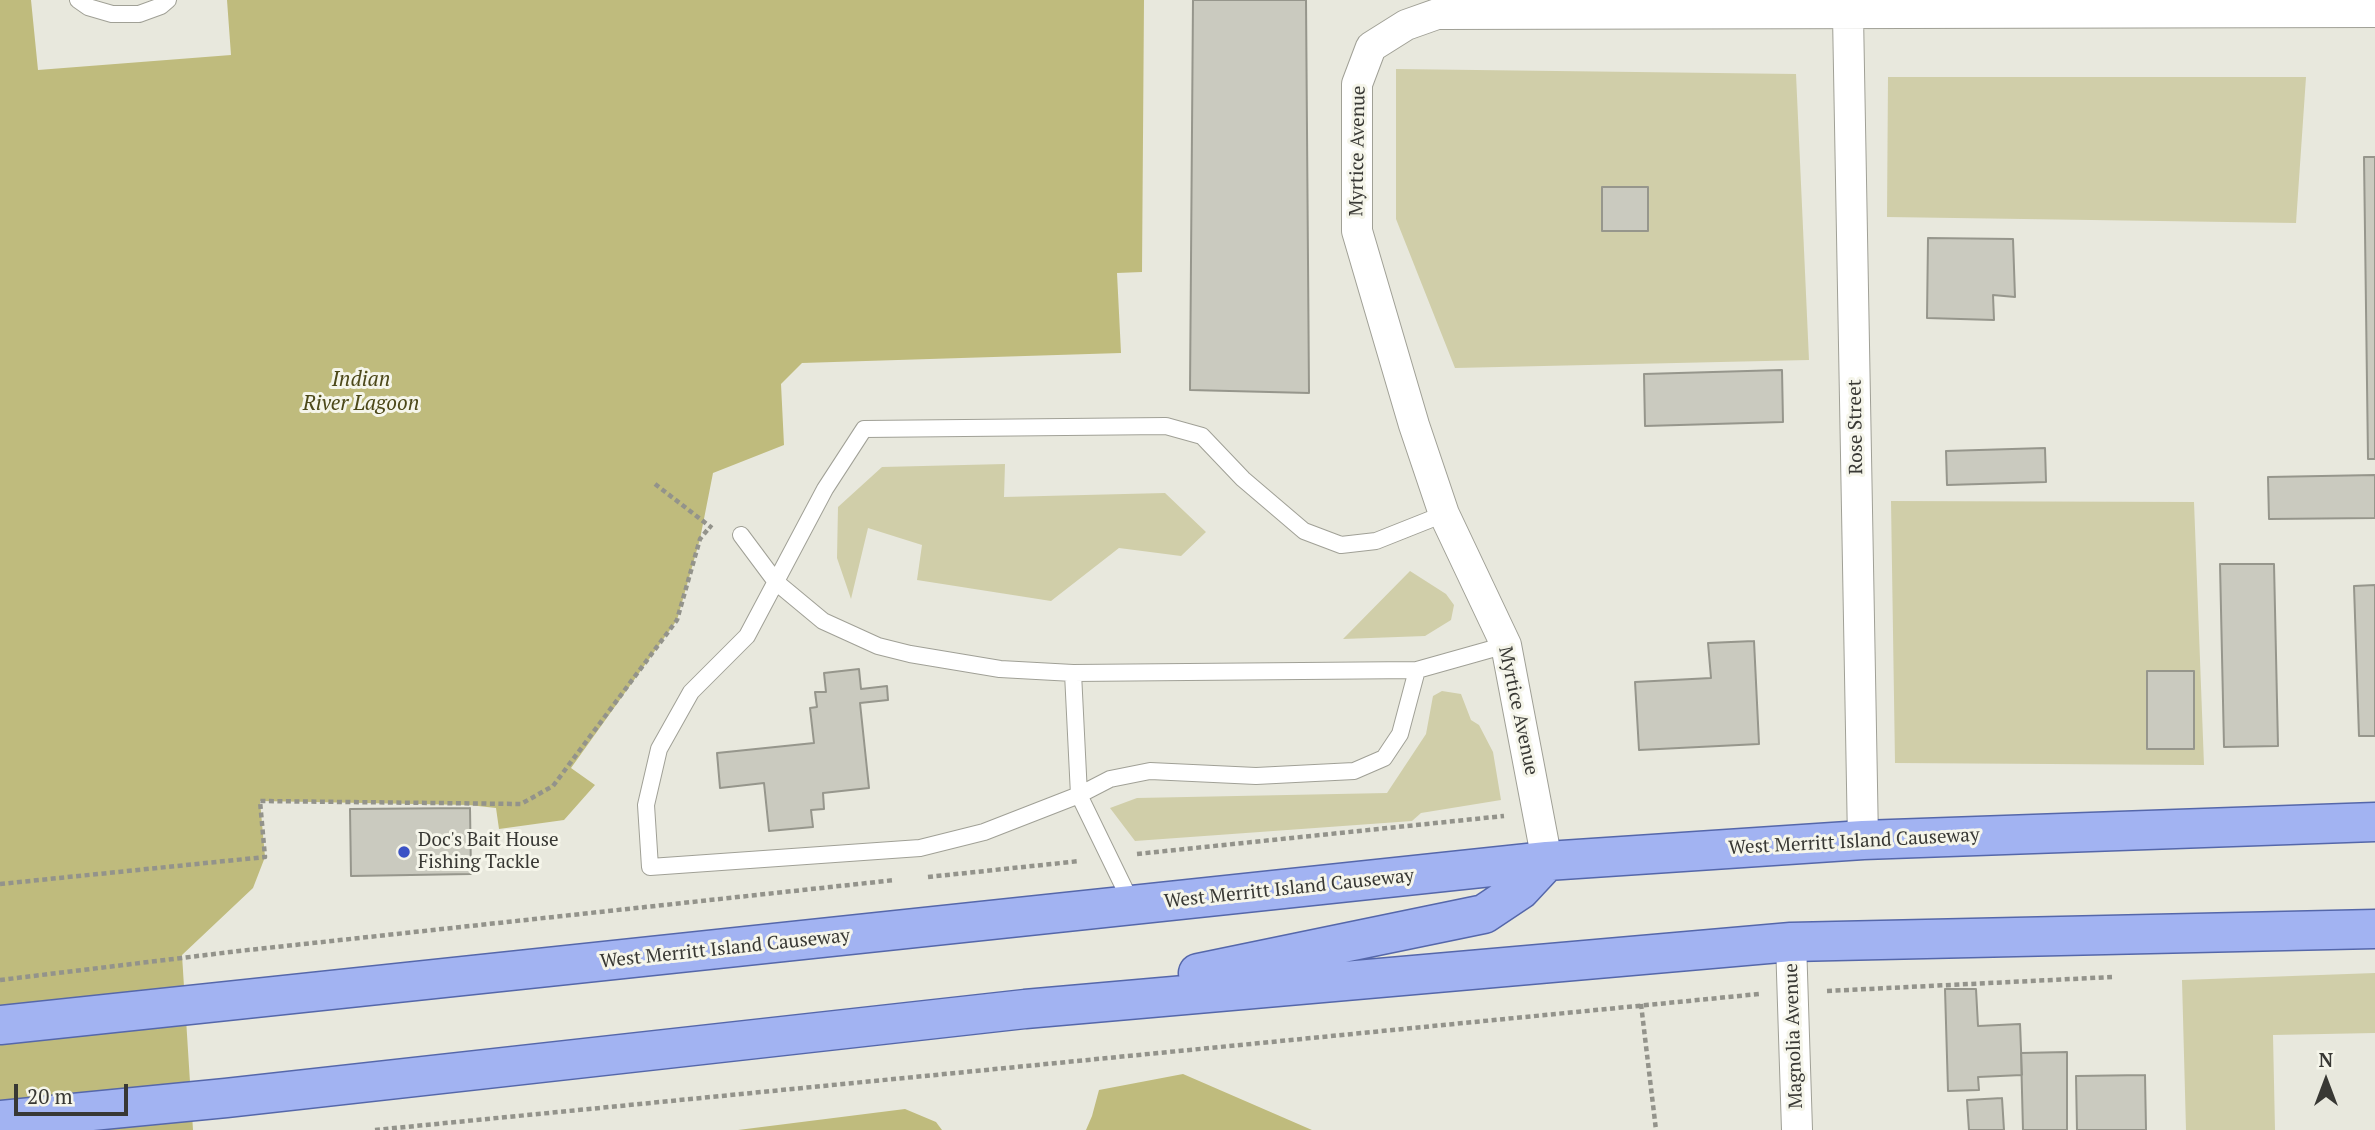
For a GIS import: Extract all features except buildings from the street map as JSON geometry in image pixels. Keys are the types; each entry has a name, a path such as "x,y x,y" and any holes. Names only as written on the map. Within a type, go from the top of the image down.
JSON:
{"main road":[{"name":"West Merritt Island Causeway","path":"0,1025 1547,860 1863,840 2375,822"},
{"path":"1025,1009 1484,914 1520,890 1547,860"},
{"path":"0,1120 226,1098 1025,1009 1791,942 2375,929"}],"street":[{"name":"Myrtice Avenue","path":"1547,860 1506,645 1444,514 1414,425 1357,231 1357,84 1371,47 1406,26 1437,14 1849,15 1937,6 2375,12"},
{"name":"Rose Street","path":"1849,15 1863,840"},
{"name":"Magnolia Avenue","path":"1791,942 1797,1130"}],"lane":[{"path":"78,0 88,7 112,14 139,14 161,6 167,0"},
{"path":"1417,670 1400,734 1384,758 1354,771 1256,776 1150,771 1110,779 984,832 920,848 650,867 646,805 659,749 691,692 747,636 825,489 864,429 1166,426 1202,436 1243,479 1304,531 1341,545 1376,541 1444,514"},
{"path":"741,535 776,582 823,621 878,646 1000,669 1073,673 1417,670 1506,645"},
{"path":"1073,673 1079,794 1133,906"}],"path":[{"path":"0,884 265,857 260,801 522,804 553,786 677,620 700,539 709,528 655,484"},
{"path":"0,980 239,951"},
{"path":"375,1130 1739,994 2118,976"},
{"path":"1641,1004 1657,1130"}],"shaded area":[{"path":"1396,69 1796,74 1809,360 1455,368 1396,219"},
{"path":"1888,77 2306,77 2296,223 1887,217"},
{"path":"1005,464 1004,497 1165,493 1206,532 1181,556 1119,548 1051,601 917,580 922,545 868,528 851,599 837,558 838,507 882,467"},
{"path":"1891,501 2194,502 2204,765 1895,763"},
{"path":"1410,571 1446,594 1454,605 1451,620 1425,636 1343,639"},
{"path":"1442,691 1461,694 1471,720 1479,725 1493,752 1501,800 1421,813 1412,821 1135,841 1110,808 1137,798 1387,793 1426,734 1433,696"},
{"path":"2375,973 2375,1033 2273,1035 2275,1130 2186,1130 2182,980"}],"water":[{"name":"Indian River Lagoon","path":"0,0 31,0 38,70 231,55 227,0 1144,0 1142,272 1117,273 1121,353 802,363 781,384 784,445 713,473 700,539 677,620 571,768 595,785 564,820 499,829 496,808 469,805 260,801 265,857 253,888 182,955 193,1130 0,1130"},
{"path":"1183,1074 1312,1130 1086,1130 1099,1090"},
{"path":"905,1109 936,1122 942,1130 738,1130"}],"place":[{"name":"Doc's Bait House Fishing Tackle","path":"404,852"}]}
